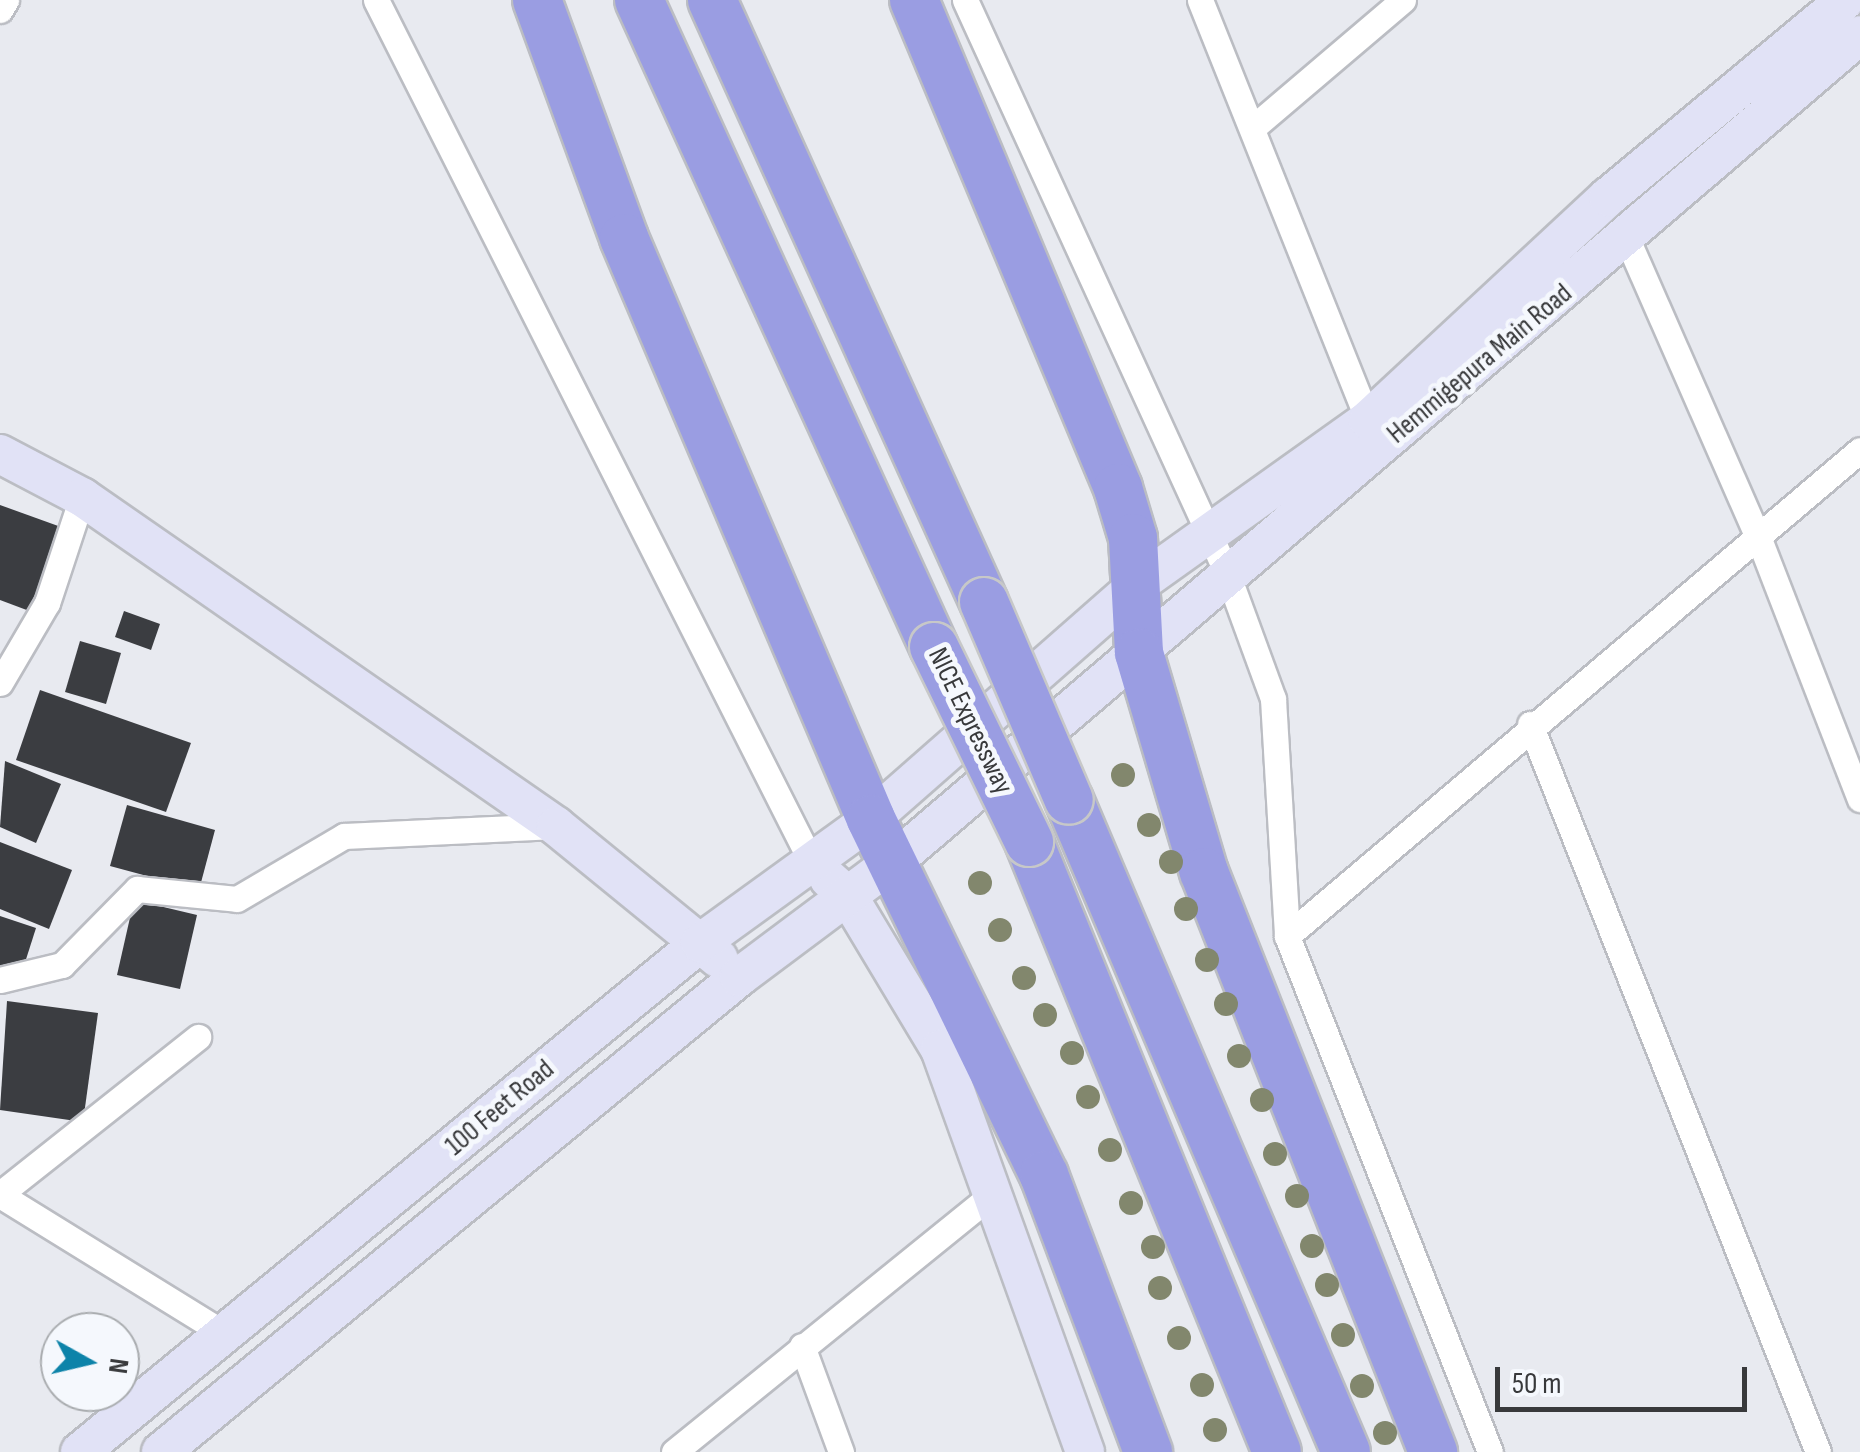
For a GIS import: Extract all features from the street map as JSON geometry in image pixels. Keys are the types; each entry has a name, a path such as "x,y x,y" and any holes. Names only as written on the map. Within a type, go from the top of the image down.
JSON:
{"highway":[{"path":"537,0 624,238 871,819 1044,1174 1148,1452"},
{"name":"NICE Expressway","path":"639,0 934,648 1029,842 1276,1452"},
{"name":"NICE Expressway","path":"712,0 984,602 1346,1452"},
{"path":"914,0 1118,488 1137,586 1139,653 1204,872 1433,1452"}],"main road":[{"name":"Hemmigepura Main Road","path":"923,769 1208,530 1368,420 1608,197 1845,0"},
{"name":"Hemmigepura Main Road","path":"946,816 1626,239 1860,35"},
{"path":"0,454 82,497 556,826 740,977"},
{"name":"100 Feet Road","path":"80,1452 700,943 871,819 923,769"},
{"name":"100 Feet Road","path":"161,1452 740,977 893,862 946,816"},
{"path":"812,865 848,896 940,1049 995,1192 1085,1452"}],"street":[{"path":"0,10 6,0"},
{"path":"376,0 812,865"},
{"path":"966,0 1208,530 1273,699 1287,936 1490,1452"},
{"path":"1200,0 1256,125 1368,420"},
{"path":"1256,125 1403,0"},
{"path":"1626,239 1759,540 1860,798"},
{"path":"1287,936 1530,724 1759,540 1860,450"},
{"path":"0,683 47,603 82,497"},
{"path":"1530,724 1818,1452"},
{"path":"0,980 62,965 137,889 237,898 344,836 556,826"},
{"path":"198,1038 0,1195 227,1335"},
{"path":"674,1452 995,1192"},
{"path":"802,1346 841,1452"}],"building":[{"path":"0,505 61,527 32,612 0,600"},
{"path":"124,611 160,624 151,650 115,637"},
{"path":"80,641 121,653 106,704 65,692"},
{"path":"40,690 191,743 166,812 16,760"},
{"path":"5,761 61,784 36,843 0,827"},
{"path":"127,805 215,830 199,890 110,866"},
{"path":"0,842 72,870 49,929 0,909"},
{"path":"134,900 197,915 180,989 117,975"},
{"path":"0,916 36,928 21,975 0,967"},
{"path":"7,1001 98,1013 83,1122 0,1110"}]}
